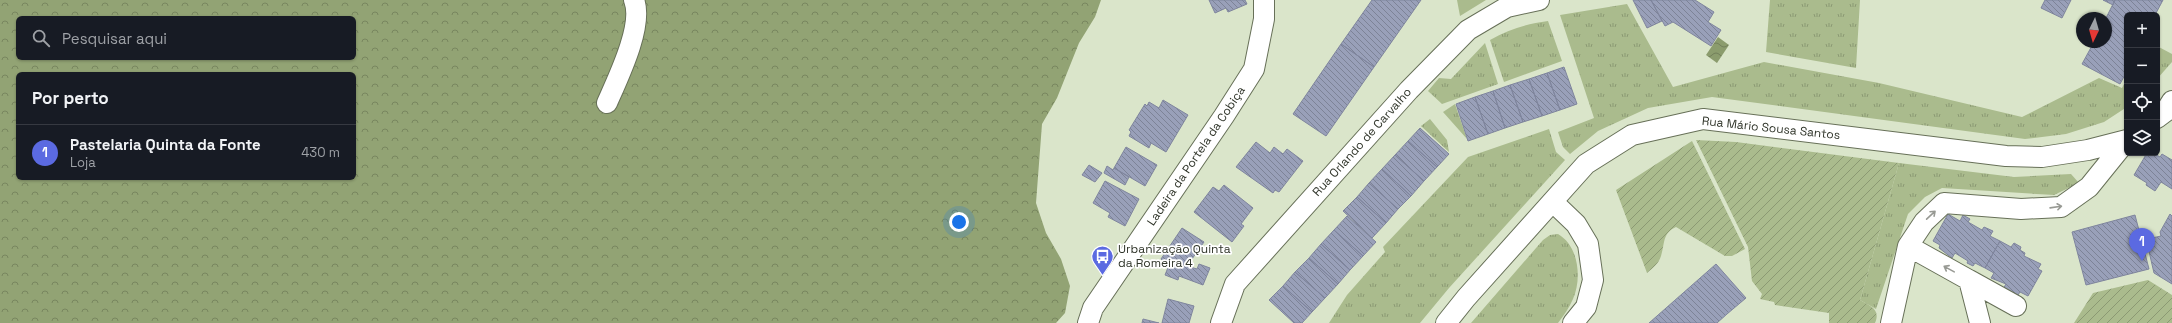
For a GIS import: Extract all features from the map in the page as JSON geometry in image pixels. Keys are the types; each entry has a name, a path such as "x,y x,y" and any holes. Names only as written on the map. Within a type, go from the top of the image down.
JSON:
{"street":[{"path":"607,103 627,56 638,10 634,0"},
{"name":"Ladeira da Portela da Cobiça","path":"1088,323 1093,308 1254,70 1264,19 1264,0"},
{"name":"Rua Orlando de Carvalho","path":"1221,323 1235,284 1417,82 1468,30 1507,8 1539,0"},
{"name":"Rua Mário Sousa Santos","path":"1446,323 1466,298 1586,164 1632,135 1702,118 2006,156 2042,157 2088,150 2124,141"},
{"path":"1891,323 1908,246 1924,222 1944,203 2021,209 2061,207 2088,187 2124,144"},
{"path":"1553,202 1576,224 1588,244 1593,280 1586,307 1573,323"},
{"path":"1908,246 2016,306"},
{"path":"1970,280 1980,323"}],"green space":[{"path":"0,0 1101,0 1095,17 1079,43 1057,98 1042,124 1036,203 1046,233 1061,259 1070,286 1065,313 1056,323 0,323"},
{"path":"1457,0 1486,0 1460,16"},
{"path":"1770,0 1860,0 1856,68 1766,52"},
{"path":"1627,4 1673,87 1764,62 1879,83 2022,117 2099,78 2122,88 2124,84 2124,109 2104,122 2066,134 2025,139 1712,97 1648,108 1598,131 1570,154 1563,147 1558,132 1594,118 1560,15"},
{"path":"1548,21 1562,61 1504,82 1490,40 1518,28"},
{"path":"1485,43 1498,84 1442,104 1428,91 1439,78 1451,79"},
{"path":"2160,48 2172,54 2172,62 2160,76"},
{"path":"1455,104 1467,139 1443,112"},
{"path":"1430,119 1447,140 1449,152 1421,126"},
{"path":"1549,129 1556,152 1565,160 1449,288 1420,323 1329,323 1347,295 1385,252 1383,247 1468,157"},
{"path":"1696,140 1736,142 1899,163 1860,300 1874,308 1876,311 1877,314 1875,323 1829,323 1829,313 1775,305 1774,302 1760,299 1762,294 1752,281 1748,247"},
{"path":"1692,141 1745,249 1732,256 1725,256 1676,227 1668,232 1660,259 1647,273 1616,190"},
{"path":"1899,163 2014,177 2071,174 2079,183 2054,195 1942,188 1925,197 1908,214 1876,309 1860,300"},
{"path":"1558,234 1565,239 1570,246 1577,264 1578,273 1576,291 1573,299 1558,323 1471,323 1543,240 1550,235"},
{"path":"2148,280 2172,295 2172,323 2074,323 2093,293"}],"water":[{"path":"1718,37 1729,45 1717,63 1706,55"}],"building":[{"path":"1209,0 1245,0 1247,4 1228,12 1226,8 1215,13"},
{"path":"1372,0 1421,0 1374,67 1341,44"},
{"path":"1633,0 1651,0 1662,21 1647,28"},
{"path":"1651,0 1695,0 1714,12 1708,22 1721,30 1711,46 1673,22 1665,26"},
{"path":"2045,0 2071,0 2062,18 2041,8"},
{"path":"2103,0 2115,0 2113,5"},
{"path":"2115,0 2163,0 2157,12 2124,12 2124,77 2120,84 2082,64 2091,48 2112,48 2112,12 2109,12"},
{"path":"1341,44 1374,67 1326,136 1293,114"},
{"path":"1564,67 1577,104 1560,110 1547,73"},
{"path":"1547,73 1560,110 1542,116 1529,79"},
{"path":"1529,79 1542,116 1523,122 1510,85"},
{"path":"1510,85 1523,122 1505,128 1493,91"},
{"path":"1493,91 1505,128 1488,134 1475,97"},
{"path":"1475,97 1488,134 1468,141 1456,104"},
{"path":"1163,100 1188,115 1166,152 1151,143 1149,148 1129,136 1131,132 1129,130 1145,104 1147,106 1149,102 1159,108"},
{"path":"1420,128 1449,154 1437,167 1408,141"},
{"path":"1408,141 1437,167 1424,181 1395,155"},
{"path":"1256,142 1270,153 1274,147 1283,154 1287,149 1303,161 1279,192 1275,190 1273,193 1236,167"},
{"path":"1126,147 1157,165 1145,186 1114,168"},
{"path":"2162,154 2172,160 2172,189 2161,182 2155,191 2146,185 2147,183 2134,175 2145,156 2160,157"},
{"path":"1395,155 1424,181 1411,196 1382,169"},
{"path":"1089,165 1102,173 1095,182 1082,175"},
{"path":"1107,166 1113,170 1114,168 1129,177 1125,185 1104,173"},
{"path":"1382,169 1411,196 1398,209 1369,183"},
{"path":"1105,181 1139,199 1125,226 1108,217 1110,213 1093,203"},
{"path":"1369,183 1398,209 1386,223 1357,197"},
{"path":"1224,185 1253,208 1241,224 1244,226 1232,242 1194,212 1213,187 1219,191"},
{"path":"1357,197 1386,223 1372,238 1343,211"},
{"path":"1948,214 1960,221 1963,215 1970,219 1968,222 1982,230 1984,227 1993,231 1990,236 2000,241 1985,268 1975,263 1973,266 1967,263 1968,261 1955,253 1952,258 1939,248 1940,245 1933,241"},
{"path":"2170,214 2172,216 2172,284 2154,273 2145,234 2150,232 2152,238 2161,236 2160,232"},
{"path":"2135,215 2149,269 2086,285 2072,232"},
{"path":"1347,216 1376,242 1363,256 1334,230"},
{"path":"1182,228 1204,242 1187,266 1197,269 1199,264 1210,268 1203,285 1179,276 1178,280 1165,275 1169,265 1161,259"},
{"path":"1334,230 1363,256 1350,270 1321,244"},
{"path":"2000,241 2011,247 2014,243 2021,247 2020,250 2025,253 2024,256 2041,264 2038,269 2042,271 2028,296 2020,292 2018,295 2003,289 2006,284 1991,278 1994,273 1985,268"},
{"path":"1321,244 1350,270 1338,284 1309,258"},
{"path":"1309,258 1338,284 1325,298 1295,272"},
{"path":"1716,264 1746,298 1717,323 1649,323"},
{"path":"1295,272 1325,298 1312,312 1283,286"},
{"path":"1283,286 1312,312 1302,323 1294,323 1269,300"},
{"path":"1168,299 1194,306 1189,323 1162,323"},
{"path":"1143,319 1159,323 1142,323"}],"place":[{"name":"Pastelaria Quinta da Fonte","path":"2142,261"},
{"name":"Urbanização Quinta da Romeira 4","path":"1102,276"}]}
